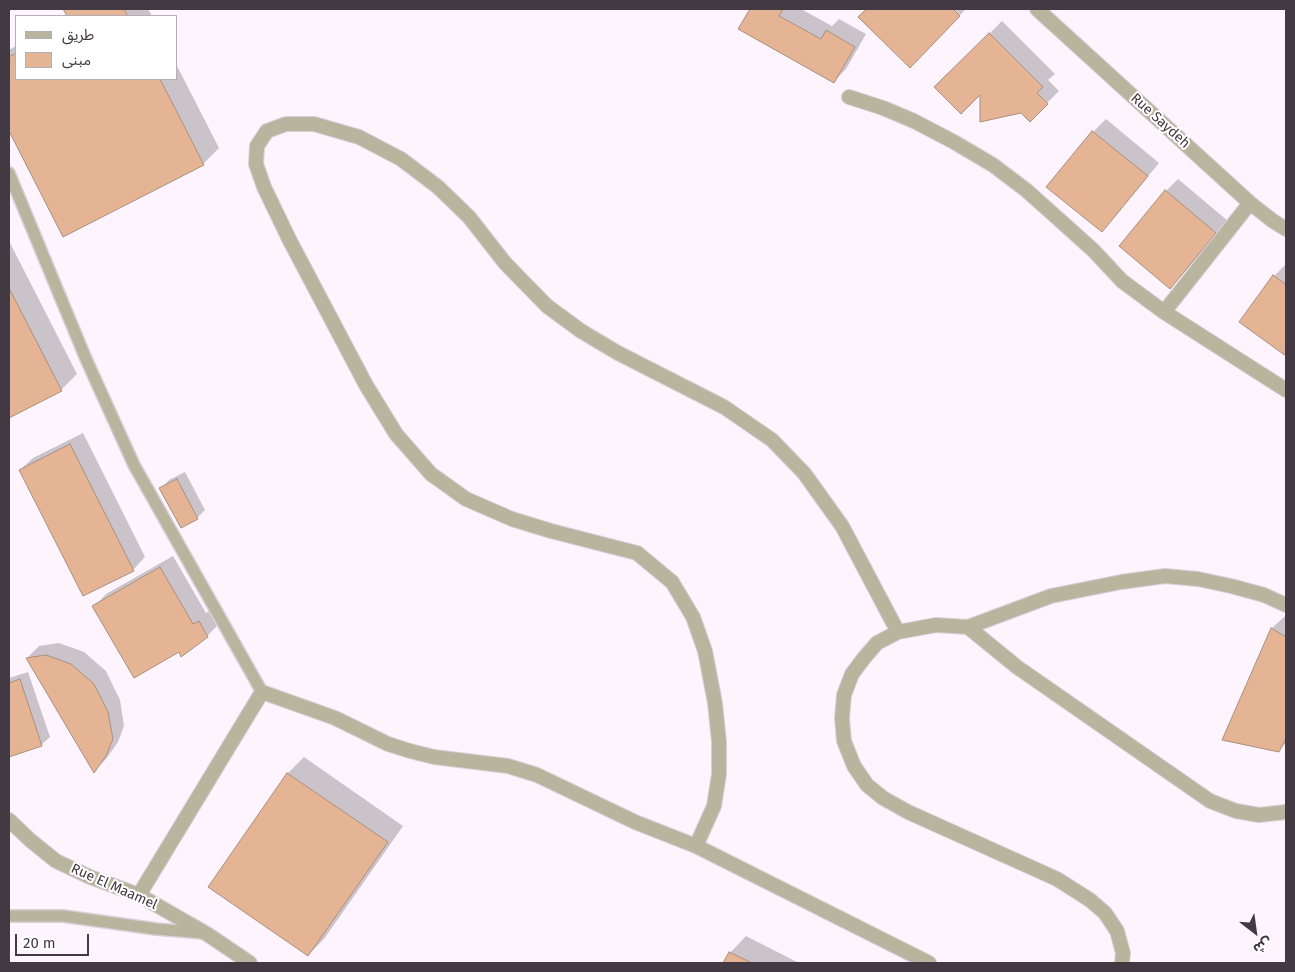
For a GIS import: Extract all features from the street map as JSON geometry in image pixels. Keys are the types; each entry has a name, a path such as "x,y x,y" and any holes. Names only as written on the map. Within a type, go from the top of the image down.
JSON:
{"street":[{"name":"Rue Saydeh","path":"1037,9 1250,203 1286,229"},
{"path":"849,97 914,121 993,165 1026,190 1070,228 1122,281 1164,312 1286,390"},
{"path":"696,846 714,806 719,774 719,742 715,703 706,651 693,617 672,582 636,553 512,519 466,499 431,474 396,434 361,377 288,239 264,187 256,164 257,146 267,131 286,124 314,124 359,137 401,159 438,187 469,217 506,263 547,306 581,331 618,353 724,407 772,440 804,473 842,526 898,632"},
{"path":"1164,312 1250,203"},
{"path":"1122,963 1123,953 1117,931 1105,914 1090,900 1057,879 908,812 883,798 867,785 858,772 844,741 842,718 844,695 852,674 877,643 898,632 936,625 968,627 1051,596 1121,582 1165,576 1198,579 1264,595 1286,605"},
{"path":"968,627 1017,667 1210,801 1236,811 1259,815 1286,812"},
{"path":"139,895 262,692 335,718 388,744 410,751 441,758 508,766 537,775 635,822 696,846 929,963"},
{"name":"Rue El Maamel","path":"9,820 56,861 90,878 139,895 207,934 250,963"}],"lane":[{"path":"9,173 83,350 134,465 262,692"},
{"path":"9,916 63,916 207,934"}],"building":[{"path":"63,9 124,9 127,15 66,15"},
{"path":"750,9 783,9 779,16 821,39 826,30 855,47 834,83 738,29"},
{"path":"866,9 953,9 960,16 910,68 858,17"},
{"path":"989,33 1043,87 1037,93 1048,104 1030,122 1021,113 980,122 980,95 961,114 934,87"},
{"path":"15,54 15,80 161,80 204,165 63,237 9,131 9,57"},
{"path":"1092,131 1148,176 1102,232 1046,187"},
{"path":"1165,190 1216,233 1170,289 1119,246"},
{"path":"1273,275 1286,285 1286,356 1239,322"},
{"path":"9,288 62,391 9,418"},
{"path":"70,444 134,571 83,596 19,470"},
{"path":"177,479 198,519 181,528 159,488"},
{"path":"160,567 193,624 199,621 208,637 181,657 179,652 134,678 92,606"},
{"path":"1271,628 1286,637 1286,738 1279,752 1222,740"},
{"path":"46,655 71,664 94,684 108,712 113,739 106,756 94,773 26,658"},
{"path":"20,679 42,746 9,757 9,683"},
{"path":"287,773 388,842 308,956 208,887"},
{"path":"729,952 752,963 723,963"}]}
